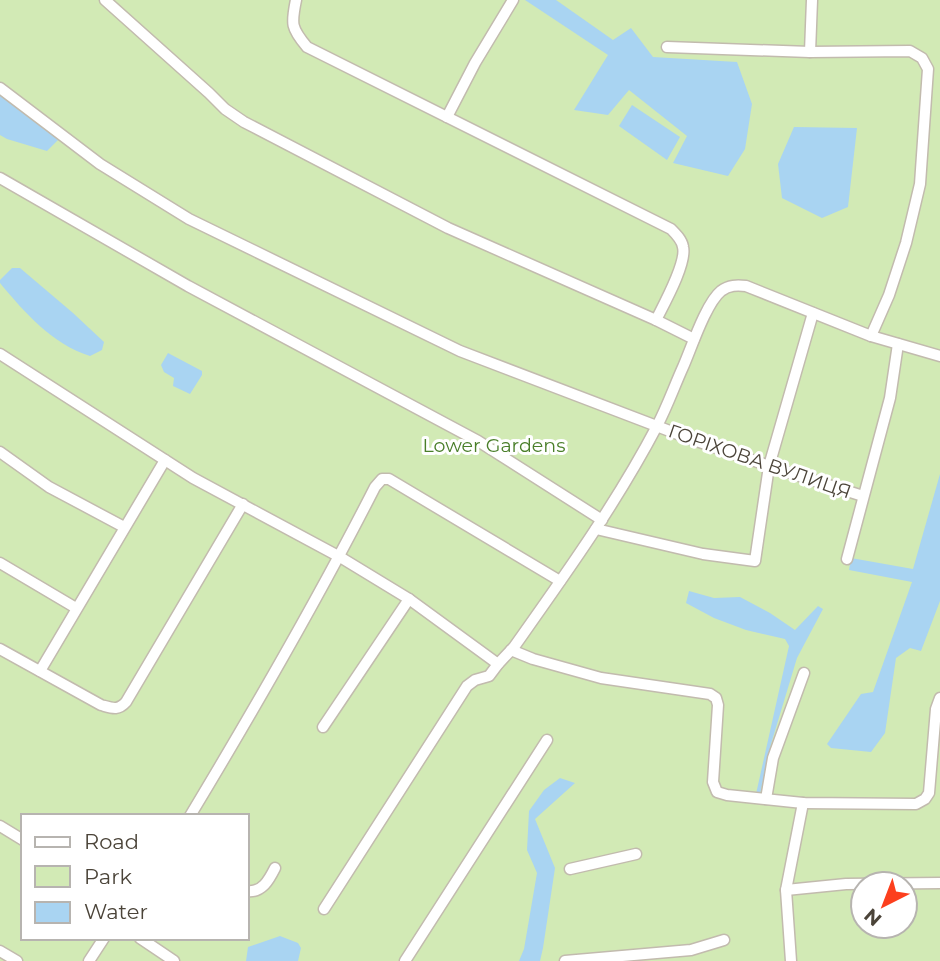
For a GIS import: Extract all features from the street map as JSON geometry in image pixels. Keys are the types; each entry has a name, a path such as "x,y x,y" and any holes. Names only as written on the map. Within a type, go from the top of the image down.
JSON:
{"street":[{"path":"105,0 225,110 244,122 448,228 694,339"},
{"path":"296,0 291,22 307,47 671,229 684,247 683,260 656,320"},
{"path":"447,117 475,62 513,0"},
{"path":"810,52 812,0"},
{"path":"667,47 810,52 910,51 922,58 928,69 920,184 902,256 871,336"},
{"name":"ГОРІХОВА ВУЛИЦЯ","path":"0,88 100,164 189,219 460,351 769,466 863,496"},
{"path":"0,178 188,286 478,441 599,524 703,554 755,561 769,466 813,313"},
{"path":"324,909 467,686 475,680 489,676 511,650 599,524 658,425 697,331 714,299 722,290 736,285 746,286 871,336 940,356"},
{"path":"847,559 890,398 898,344"},
{"path":"0,354 193,478 340,557 409,599 498,664"},
{"path":"0,452 49,487 124,527"},
{"path":"40,671 165,460"},
{"path":"191,814 340,557 375,486 382,479 389,479 560,581"},
{"path":"0,649 101,705 113,709 122,707 243,504"},
{"path":"0,563 76,608"},
{"path":"323,727 409,599"},
{"path":"511,650 601,678 710,694 716,698 718,705 713,782 717,792 726,795 803,803 916,804 929,793 936,709 940,698"},
{"path":"766,799 773,758 804,673"},
{"path":"405,961 547,740"},
{"path":"791,961 786,890 803,803"},
{"path":"0,826 21,839"},
{"path":"570,869 636,854"},
{"path":"248,891 260,889 275,868"},
{"path":"786,890 846,884 940,883"},
{"path":"89,961 103,940"},
{"path":"143,940 174,961"},
{"path":"565,961 691,950 724,940"},
{"path":"0,951 17,961"}],"green space":[{"name":"Lower Gardens","path":"0,0 940,0 940,961 0,961"}],"water":[{"path":"525,0 556,0 613,40 631,28 653,57 737,62 752,104 745,149 728,176 673,163 687,136 629,90 608,115 574,110 608,55"},
{"path":"0,91 58,140 47,151 0,135"},
{"path":"632,105 680,137 667,160 619,126"},
{"path":"794,127 857,128 848,207 822,218 782,198 778,164"},
{"path":"12,268 20,268 73,313 104,342 102,350 90,356 76,351 40,326 0,283"},
{"path":"168,353 202,371 190,394 173,386 174,378 164,372 161,365"},
{"path":"940,474 940,601 921,651 910,648 896,658 885,733 871,752 831,748 827,744 861,694 873,692 912,582 849,570 851,558 913,569"},
{"path":"689,591 714,598 740,597 795,630 818,606 823,609 797,658 771,744 760,794 756,794 789,646 785,639 746,630 714,618 686,603"},
{"path":"560,778 575,783 535,819 555,868 543,948 540,961 519,961 524,949 537,873 527,850 529,811 544,790"},
{"path":"280,936 298,943 301,948 298,961 246,961 248,947"}]}
